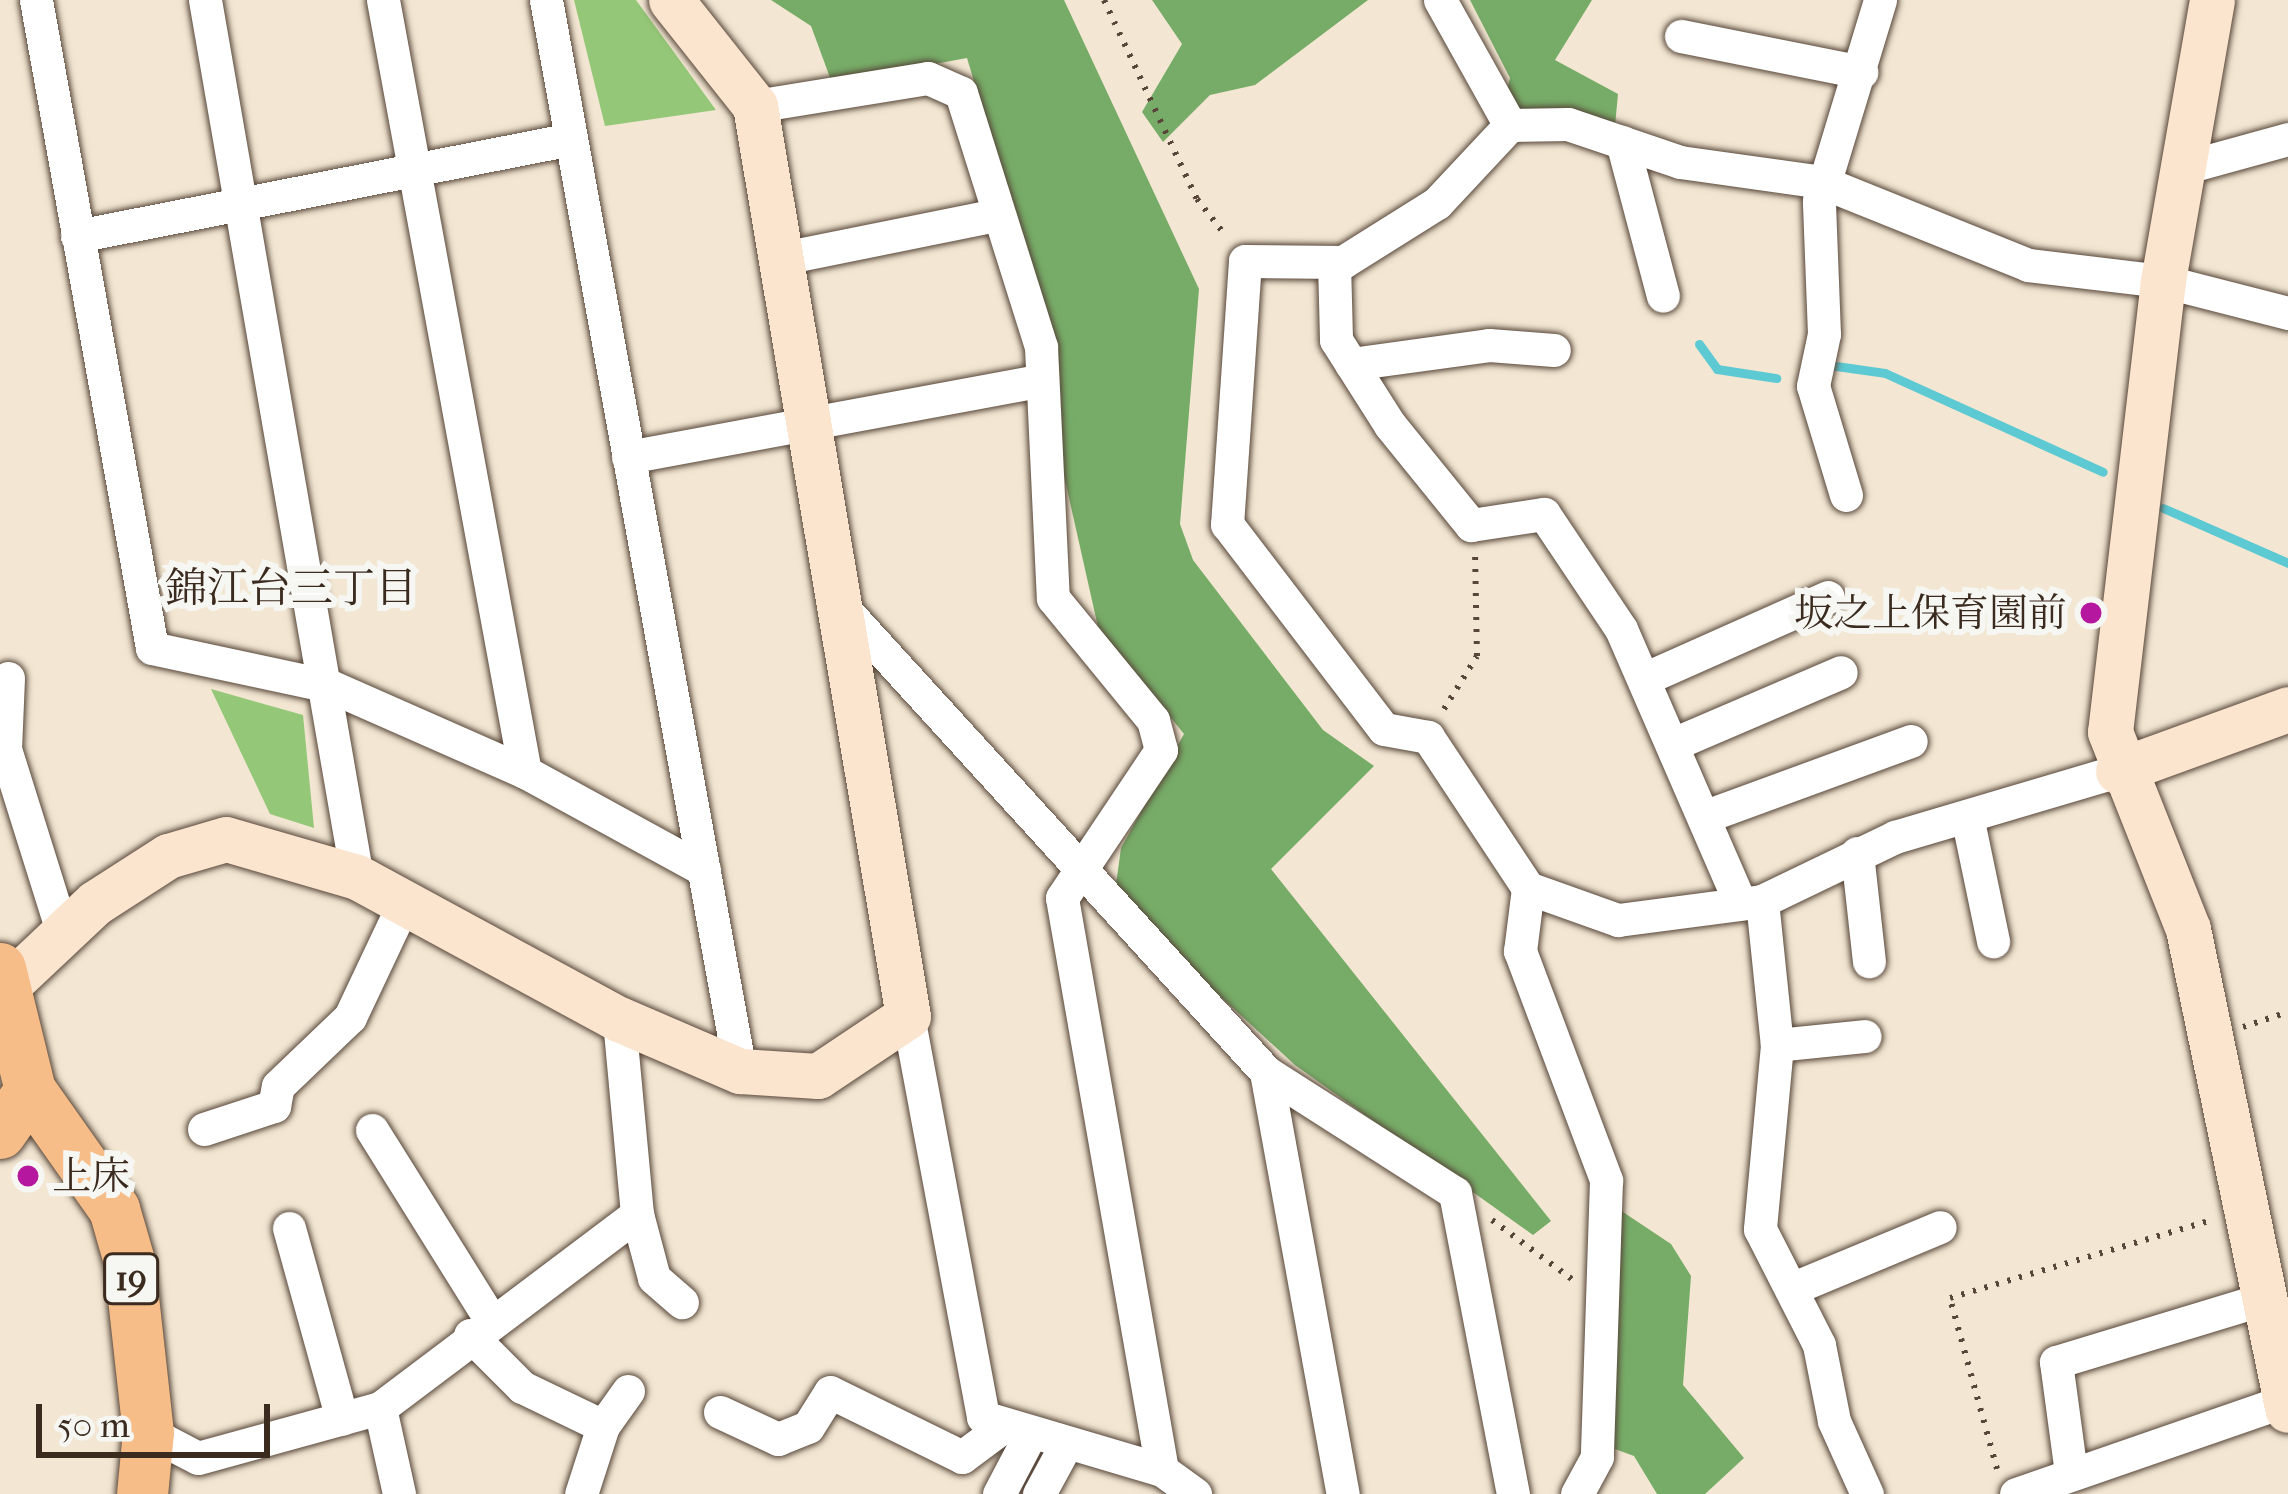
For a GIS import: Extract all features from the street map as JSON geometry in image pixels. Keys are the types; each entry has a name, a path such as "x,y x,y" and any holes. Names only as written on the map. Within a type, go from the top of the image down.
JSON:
{"main road":[{"name":"19","path":"3,981 30,1090 114,1209 148,1432 142,1494"},
{"path":"0,1132 30,1090"}],"street":[{"path":"36,0 152,647 330,686 525,772 704,870"},
{"path":"205,0 330,686 357,877"},
{"path":"383,0 525,772"},
{"path":"546,0 567,140 740,1071"},
{"path":"671,0 755,106 803,419 844,609 908,1016 983,1417 1064,1448 1162,1470 1195,1494"},
{"path":"1440,0 1510,125"},
{"path":"1846,495 1814,386 1822,182 1861,72 1880,0"},
{"path":"2008,1485 2071,1473 2287,1404 2243,1211 2188,929 2118,771 2110,706 2163,281 2212,0"},
{"path":"1681,36 1861,72"},
{"path":"755,106 928,78 962,93 1041,347 1039,381 1054,598 1153,720 1161,750 1062,898 1162,1470"},
{"path":"2288,313 2163,281 2028,265 1822,182 1680,162 1568,124 1510,125 1437,203 1334,262 1245,261 1227,524 1384,729 1428,737 1528,888 1618,920 1751,900 1856,854 1968,821 2288,710"},
{"path":"2183,168 2288,139"},
{"path":"77,236 567,140"},
{"path":"1622,142 1663,296"},
{"path":"778,259 997,215"},
{"path":"1334,262 1336,340 1351,364 1471,525 1544,514 1646,678 1678,742 1706,816 1751,900 1778,1045 1760,1229 1791,1289 1867,1494"},
{"path":"1351,364 1489,345 1554,350"},
{"path":"628,457 803,419 1039,381"},
{"path":"1646,678 1772,607 1828,597"},
{"path":"844,609 1266,1072 1455,1193 1513,1494"},
{"path":"1678,742 1841,672"},
{"path":"8,678 5,748 62,934"},
{"path":"1706,816 1911,741"},
{"path":"1968,821 1993,941"},
{"path":"3,981 168,856 226,839 357,877 619,1019 740,1071 818,1076 908,1016"},
{"path":"1856,854 1869,961"},
{"path":"1528,888 1520,951 1606,1180 1597,1298 1597,1457 1577,1494"},
{"path":"204,1129 274,1106 278,1086 350,1017 404,902"},
{"path":"619,1019 637,1214 654,1279 682,1302"},
{"path":"1778,1045 1865,1036"},
{"path":"1266,1072 1343,1494"},
{"path":"372,1130 480,1327 522,1388 603,1426"},
{"path":"148,1432 198,1459 380,1408 480,1327 637,1214"},
{"path":"1791,1289 1940,1227"},
{"path":"289,1228 342,1419"},
{"path":"2071,1473 2056,1362 2263,1299"},
{"path":"580,1494 603,1426 628,1391"},
{"path":"720,1412 778,1439 808,1427 830,1392 962,1457 1017,1430"},
{"path":"380,1408 399,1494"},
{"path":"999,1494 1017,1430"},
{"path":"1039,1494 1064,1448"}],"path":[{"path":"1104,0 1197,199 1245,261"},
{"path":"1428,737 1477,656 1471,525"},
{"path":"1455,1193 1597,1298"},
{"path":"2008,1485 1950,1298 2243,1211"}],"green space":[{"path":"574,0 636,0 716,110 605,126"},
{"path":"771,0 1064,0 1199,289 1180,524 1193,560 1323,730 1374,766 1271,869 1551,1221 1533,1235 1295,1065 1114,899 1121,848 1184,734 1098,627 1058,449 1052,341 967,58 832,83 811,26"},
{"path":"1152,0 1368,0 1255,85 1210,95 1163,142 1142,112 1182,44"},
{"path":"1470,0 1592,0 1555,60 1618,94 1613,147 1503,105 1510,78"},
{"path":"211,689 303,715 314,828 270,814"},
{"path":"1620,1210 1671,1244 1691,1276 1683,1385 1744,1458 1705,1494 1657,1494 1634,1456 1593,1441"}],"waterway":[{"path":"1699,344 1717,369 1776,378"},
{"path":"1836,366 1885,373 2103,472"},
{"path":"2163,508 2288,563"}],"place":[{"name":"坂之上保育園前","path":"2091,613"},
{"name":"上床","path":"28,1176"}],"district":[{"name":"錦江台三丁目","path":"291,589"}]}
